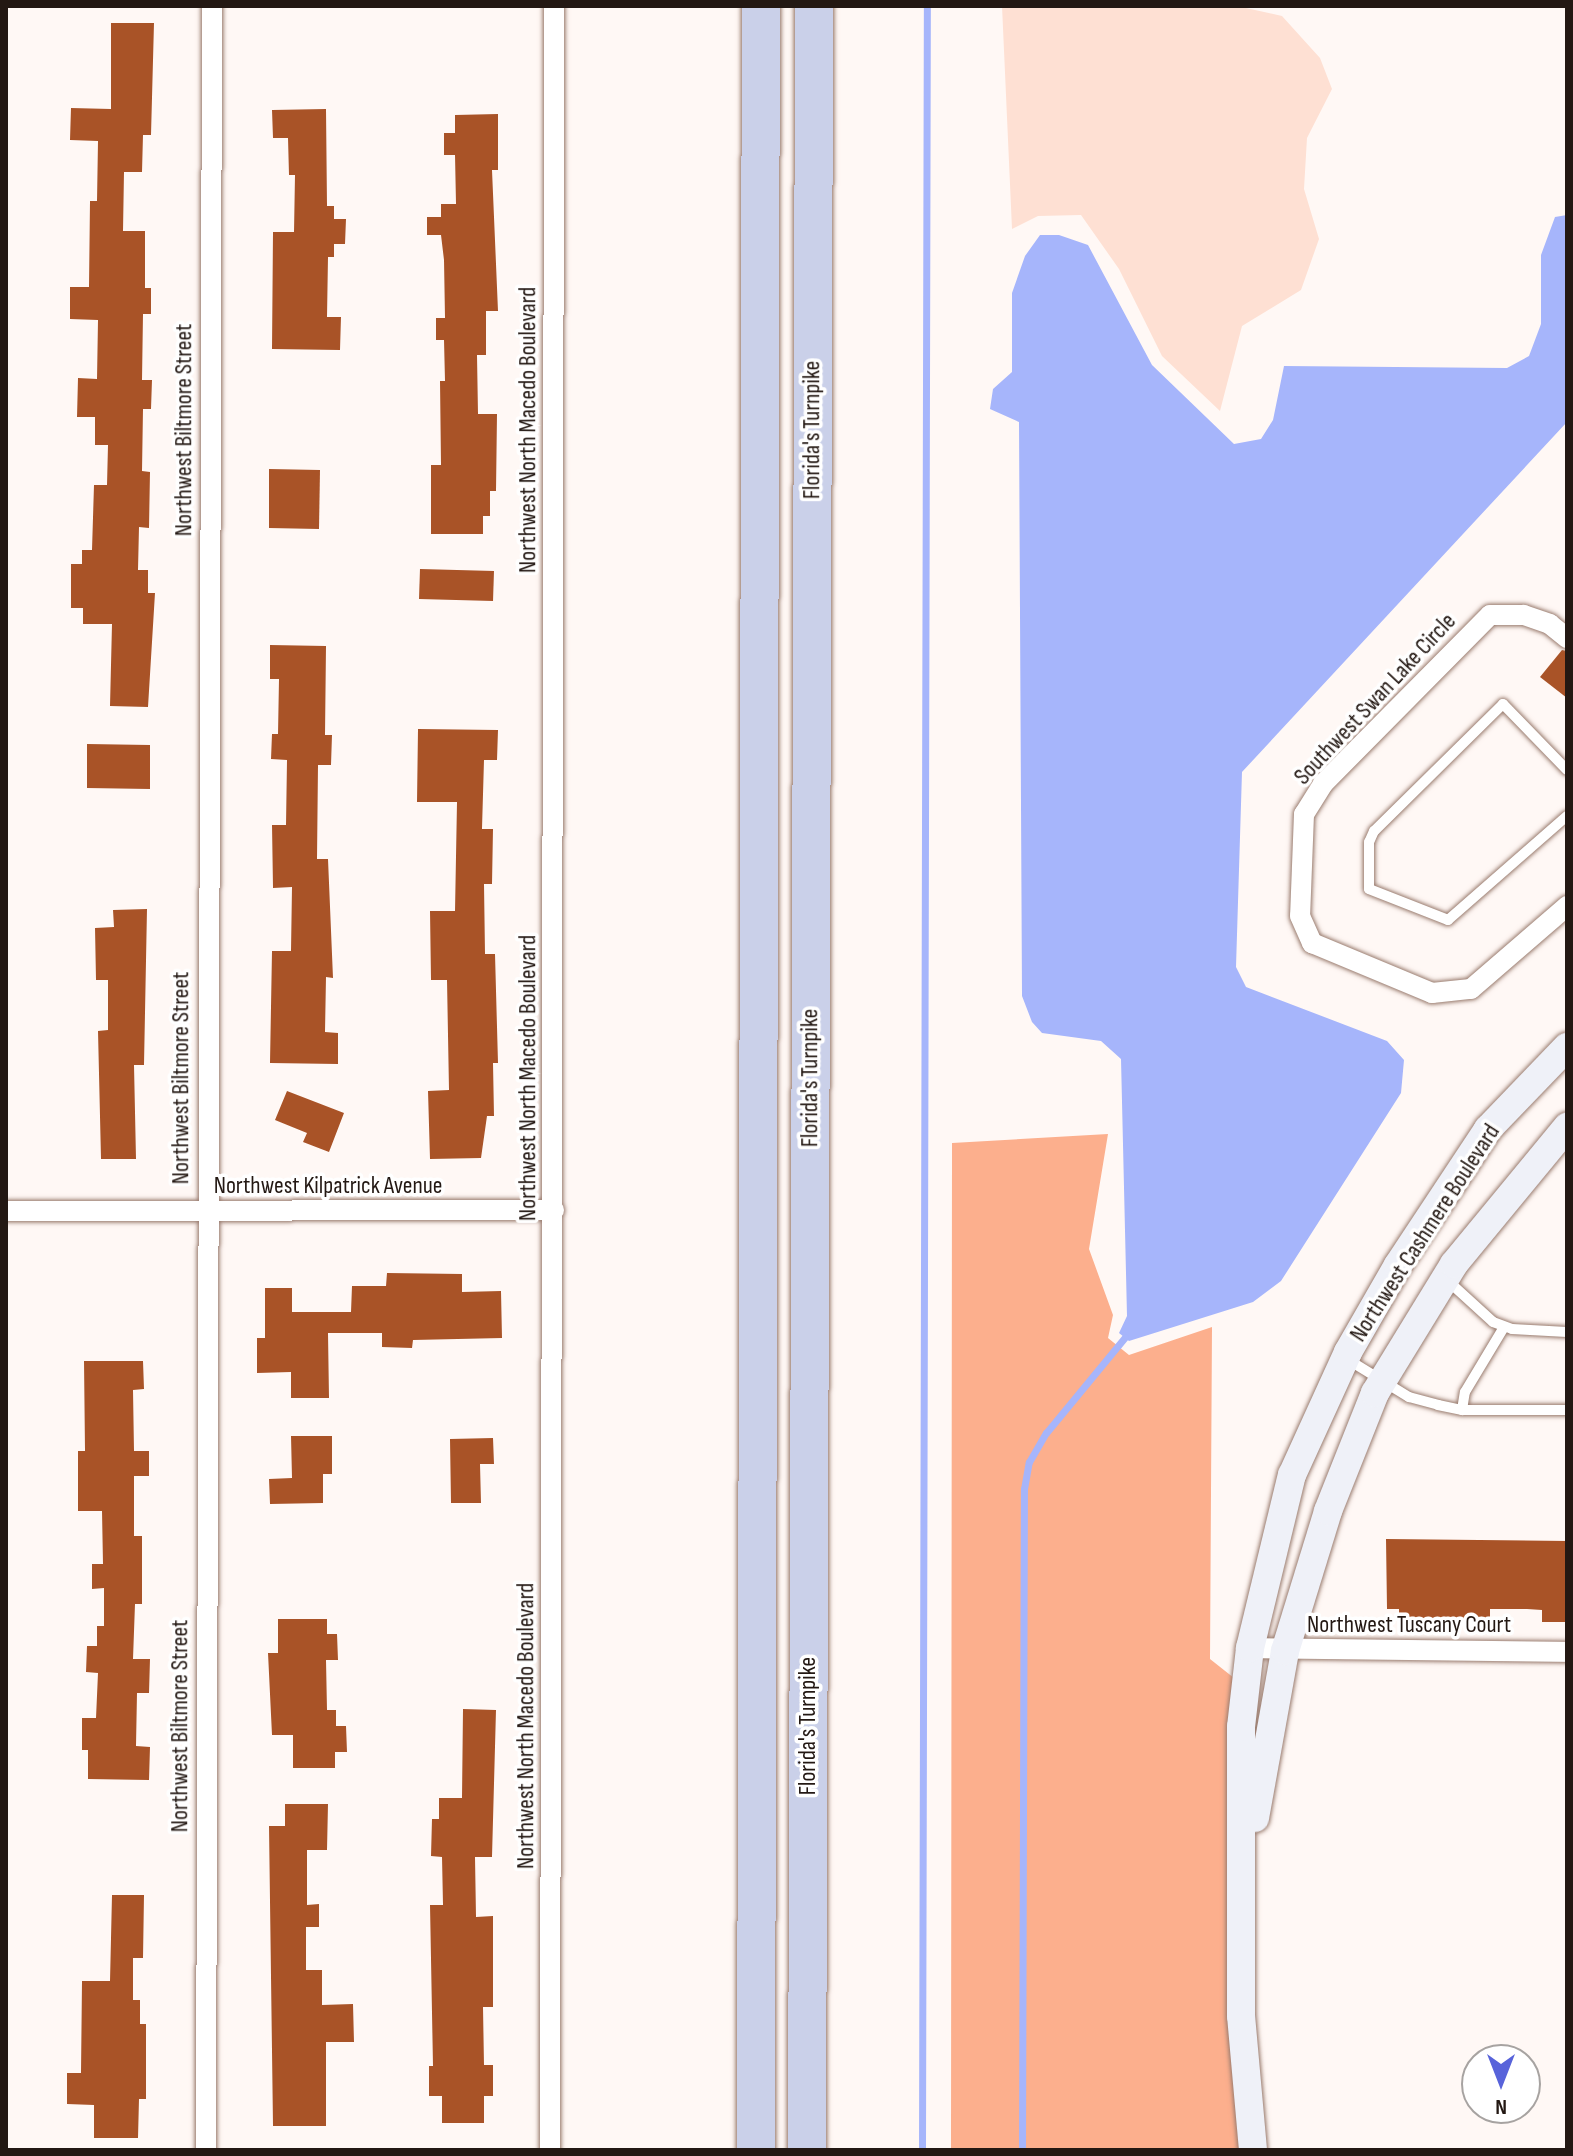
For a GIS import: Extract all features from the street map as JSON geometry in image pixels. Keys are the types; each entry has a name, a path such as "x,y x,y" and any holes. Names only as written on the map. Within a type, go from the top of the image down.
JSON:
{"highway":[{"path":"756,2150 761,6"},
{"name":"Florida's Turnpike","path":"807,2150 814,6"}],"street":[{"name":"Northwest Biltmore Street","path":"206,2150 212,6"},
{"name":"Northwest North Macedo Boulevard","path":"550,2150 554,6"},
{"name":"Southwest Swan Lake Circle","path":"1567,638 1550,624 1524,615 1490,615 1323,784 1304,814 1300,916 1312,943 1432,993 1471,989 1567,906"},
{"name":"Northwest Cashmere Boulevard","path":"1253,2150 1241,2016 1241,1727 1250,1648 1292,1475 1346,1358 1398,1265 1488,1129 1567,1047"},
{"name":"Northwest Cashmere Boulevard","path":"1240,1909 1250,1880 1255,1815 1285,1651 1328,1511 1383,1380 1445,1278 1535,1160 1567,1127"},
{"name":"Northwest Kilpatrick Avenue","path":"6,1211 554,1210"},
{"name":"Northwest Tuscany Court","path":"1250,1648 1285,1651 1567,1652"}],"lane":[{"path":"1567,770 1503,704 1374,831 1369,842 1369,889 1377,897 1448,920 1567,816"},
{"path":"1445,1278 1504,1327 1567,1332"},
{"path":"1462,1410 1465,1392 1504,1327"},
{"path":"1346,1358 1409,1397 1462,1410 1567,1410"}],"shaded area":[{"path":"1002,6 1237,6 1282,16 1320,58 1332,89 1307,138 1304,189 1319,239 1301,290 1242,326 1220,411 1162,356 1119,269 1081,215 1038,216 1012,229"},
{"path":"1108,1134 1089,1249 1113,1315 1108,1338 1129,1355 1212,1327 1210,1659 1234,1678 1240,2150 951,2150 952,1143"}],"water":[{"path":"1567,215 1567,422 1242,772 1236,967 1246,987 1387,1041 1404,1060 1401,1093 1281,1281 1253,1302 1129,1341 1119,1333 1127,1316 1121,1059 1101,1041 1042,1033 1032,1022 1022,996 1019,422 990,409 993,389 1012,372 1012,293 1025,256 1040,235 1059,235 1088,245 1152,365 1234,444 1261,439 1273,420 1284,366 1507,368 1529,356 1541,324 1541,255 1555,217"}],"building":[{"path":"111,23 154,23 151,135 143,135 142,172 124,172 123,231 145,231 145,288 151,288 151,314 143,314 142,380 152,380 151,409 143,409 142,471 150,472 149,528 139,527 138,570 148,570 148,593 155,593 148,707 110,706 112,624 83,624 83,608 71,608 71,564 82,564 82,550 92,550 94,485 107,485 108,445 95,445 95,417 77,417 78,378 97,379 98,320 70,319 70,287 89,287 90,201 97,201 98,141 70,140 71,108 111,109"},
{"path":"326,109 327,206 334,206 334,219 346,219 345,244 334,244 334,257 328,257 327,317 341,317 340,350 272,349 273,232 294,232 295,175 289,175 288,138 273,138 272,110"},
{"path":"498,114 498,170 492,170 498,311 486,311 486,355 477,355 478,414 497,414 496,491 490,491 490,516 483,516 483,534 431,534 431,465 441,465 440,381 445,381 444,340 436,340 436,318 445,318 441,235 427,235 427,217 441,217 441,204 456,204 455,155 444,155 444,133 455,133 455,115"},
{"path":"269,469 320,470 319,529 269,528"},
{"path":"420,569 494,571 493,601 419,599"},
{"path":"270,645 326,646 325,735 332,735 331,765 318,765 317,859 328,859 333,978 326,977 325,1032 338,1033 338,1064 270,1063 272,951 291,951 292,887 273,888 272,825 286,825 287,760 271,759 272,734 278,734 279,679 270,679"},
{"path":"1562,650 1567,651 1567,698 1540,677"},
{"path":"418,729 498,730 497,760 484,760 482,829 493,829 492,884 484,884 485,954 495,954 498,1063 493,1063 494,1116 487,1116 481,1158 430,1159 428,1091 449,1090 447,980 431,980 430,911 455,911 457,802 417,802"},
{"path":"87,744 150,745 150,789 87,788"},
{"path":"147,909 144,1065 134,1065 136,1159 101,1159 98,1031 108,1030 108,980 96,980 95,928 114,927 113,910"},
{"path":"287,1091 344,1113 329,1152 303,1142 307,1133 275,1120"},
{"path":"387,1273 462,1274 462,1292 501,1291 502,1338 413,1340 412,1348 382,1347 382,1333 328,1333 329,1398 291,1398 291,1372 257,1373 257,1338 265,1338 265,1288 292,1288 292,1312 351,1312 352,1286 386,1286"},
{"path":"84,1361 143,1361 144,1389 133,1390 134,1451 149,1451 149,1476 134,1476 134,1536 142,1536 142,1604 135,1604 133,1659 150,1659 149,1693 137,1693 136,1746 150,1747 149,1780 88,1779 88,1750 82,1750 82,1718 96,1718 98,1673 86,1672 87,1646 97,1646 97,1626 104,1626 104,1588 92,1589 92,1564 103,1564 102,1511 78,1511 78,1451 85,1451"},
{"path":"291,1436 332,1436 332,1474 323,1474 323,1503 270,1504 269,1479 292,1478"},
{"path":"493,1438 494,1464 480,1464 481,1503 451,1503 450,1439"},
{"path":"1386,1539 1567,1541 1567,1622 1542,1622 1542,1610 1527,1609 1490,1609 1490,1620 1399,1620 1399,1609 1387,1609"},
{"path":"278,1619 327,1619 327,1634 337,1634 338,1660 326,1660 327,1710 336,1710 336,1726 346,1726 347,1752 335,1752 335,1768 293,1768 293,1735 272,1735 268,1653 278,1653"},
{"path":"463,1709 496,1710 492,1857 475,1857 476,1917 493,1916 493,2007 483,2007 484,2065 493,2065 493,2096 484,2096 484,2123 442,2123 442,2096 429,2096 429,2066 433,2066 430,1905 443,1905 442,1857 431,1856 432,1819 439,1819 439,1798 462,1798"},
{"path":"285,1804 328,1804 327,1850 307,1850 307,1905 319,1904 319,1927 306,1927 306,1970 322,1970 322,2005 353,2004 354,2042 326,2042 326,2126 273,2126 269,1826 285,1826"},
{"path":"112,1895 144,1895 143,1958 133,1958 133,2000 140,2000 140,2024 146,2024 146,2099 139,2099 138,2138 94,2138 94,2105 67,2104 67,2073 81,2073 82,1981 110,1981"}],"waterway":[{"path":"922,2150 927,6"},
{"path":"1022,2150 1024,1489 1029,1462 1046,1433 1125,1337"}]}
